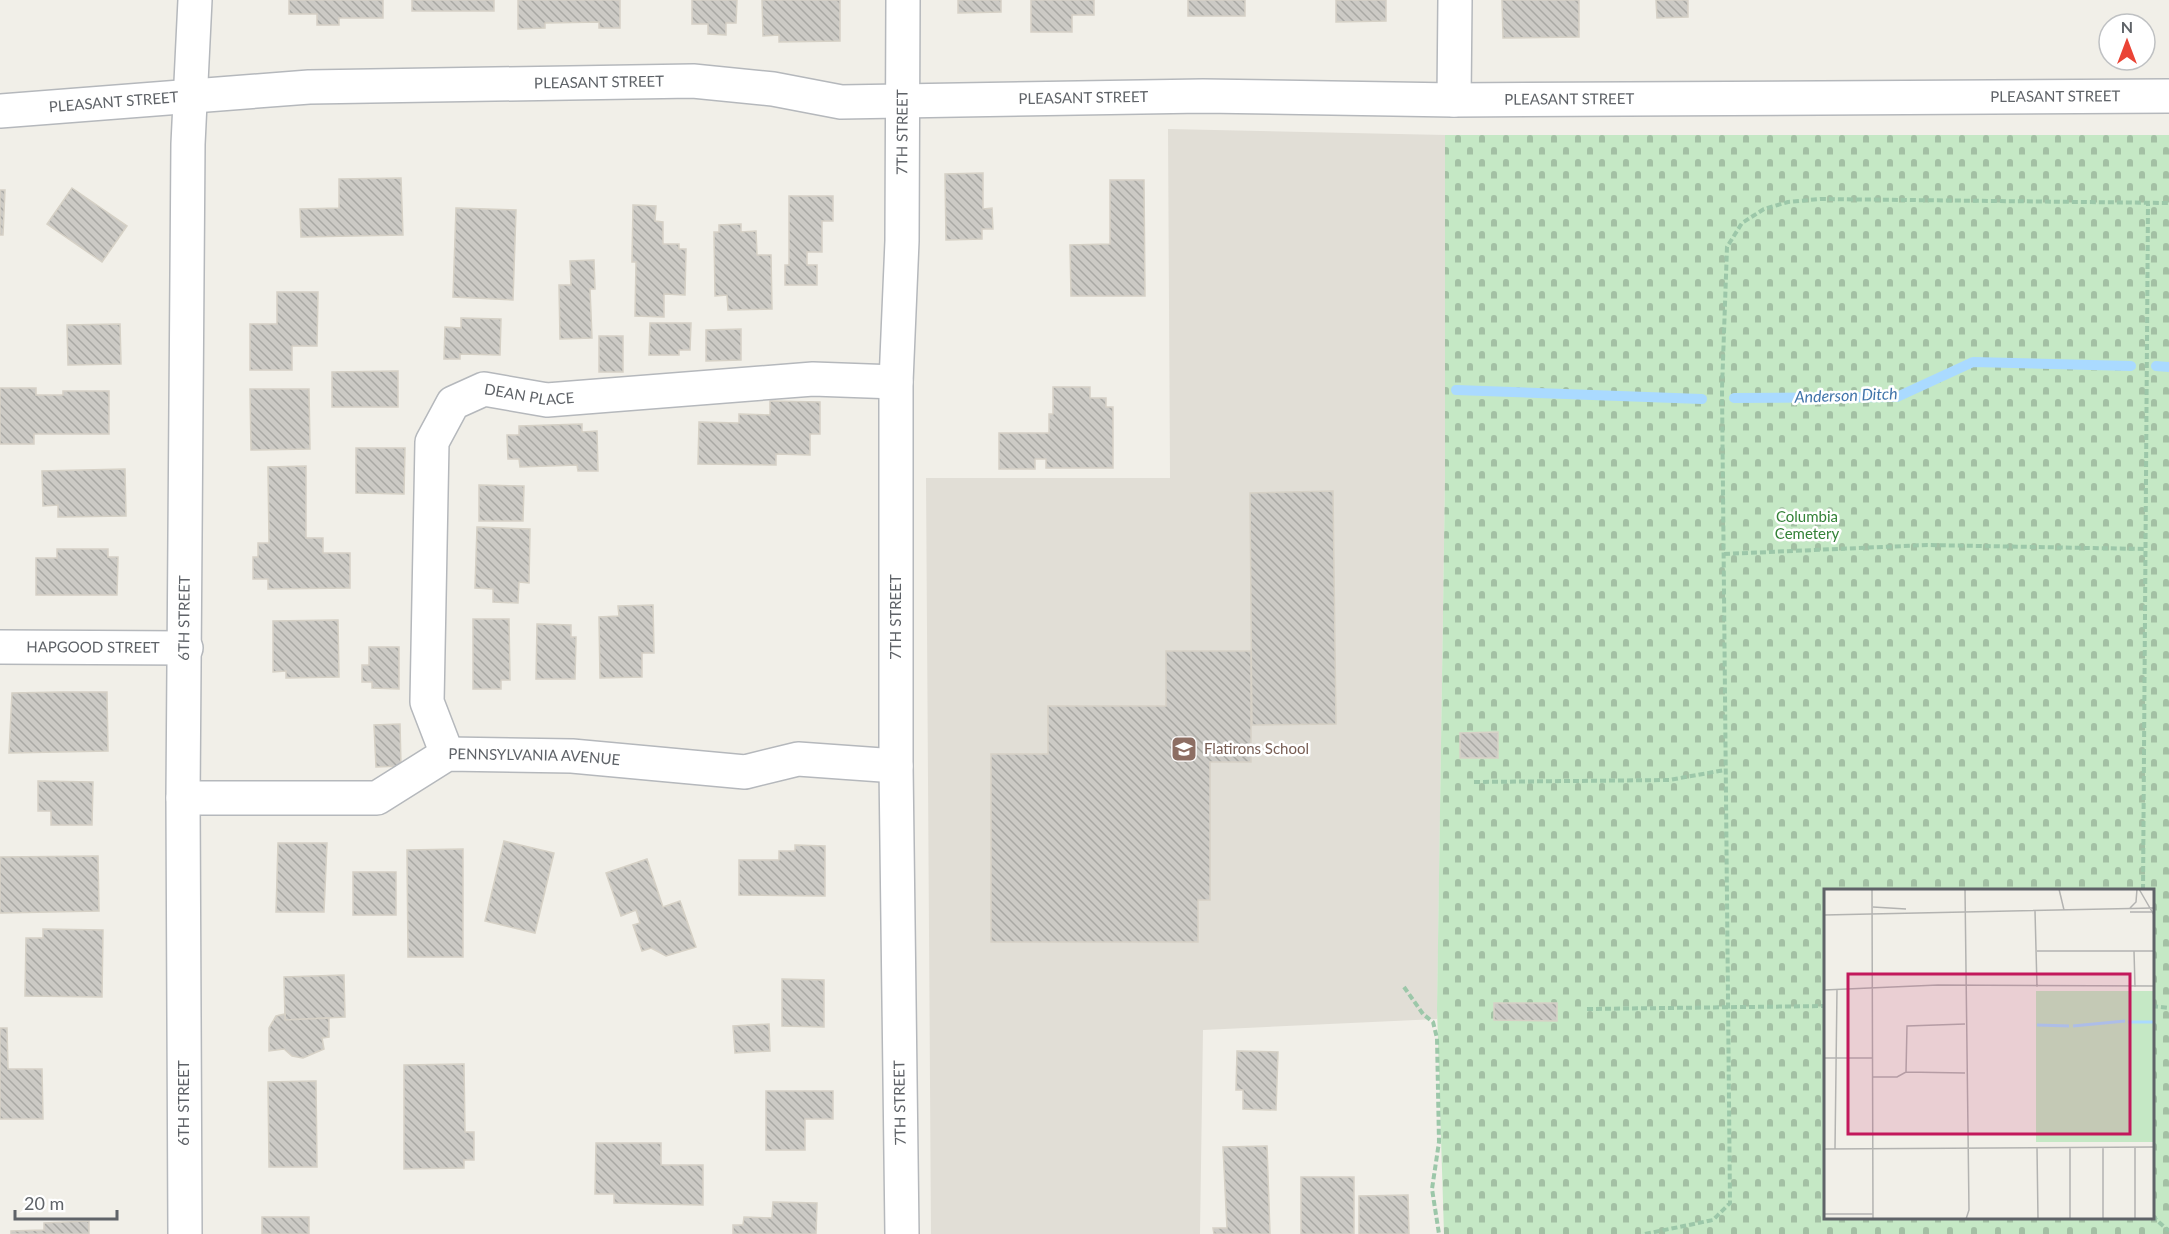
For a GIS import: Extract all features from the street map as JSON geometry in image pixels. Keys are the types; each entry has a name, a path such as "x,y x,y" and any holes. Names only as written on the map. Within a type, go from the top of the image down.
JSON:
{"street":[{"name":"6TH STREET","path":"185,1234 183,798 190,97 195,0"},
{"name":"7TH STREET","path":"902,1234 896,766 896,382 902,241 903,0"},
{"path":"1454,100 1455,0"},
{"name":"PLEASANT STREET","path":"0,111 309,87 693,81 773,89 841,102 1203,96 1454,100 2169,96"},
{"name":"DEAN PLACE","path":"447,754 427,702 432,442 453,403 484,388 547,400 813,380 896,382"},
{"name":"HAPGOOD STREET","path":"0,647 186,648"},
{"name":"PENNSYLVANIA AVENUE","path":"183,798 377,798 447,754 572,756 745,772 798,759 896,766"}],"path":[{"path":"1645,1234 1713,1220 1730,1203 1722,388 1727,247 1742,223 1764,209 1788,202 1820,199 2169,203"},
{"path":"2143,889 2148,204"},
{"path":"1724,554 1928,545 2145,549"},
{"path":"1473,782 1669,780 1725,770"},
{"path":"1404,987 1423,1014 1433,1022 1437,1038 1439,1142 1432,1189 1439,1234"},
{"path":"1587,1009 1824,1006"},
{"path":"2154,1006 2169,1008"},
{"path":"2154,1218 2169,1231"}],"shaded area":[{"name":"Flatirons School","path":"1168,129 1445,135 1445,478 1437,1019 1203,1030 1200,1234 931,1234 926,478 1170,478"}],"green space":[{"name":"Columbia Cemetery","path":"1445,135 2169,135 2169,1234 1444,1234 1437,1009 1445,478"}],"building":[{"path":"289,0 383,0 383,18 339,18 339,25 317,25 317,14 289,14"},
{"path":"412,0 494,0 494,11 412,11"},
{"path":"518,0 620,0 620,28 599,28 599,22 545,23 545,28 518,29"},
{"path":"692,0 737,0 736,23 726,23 726,35 708,34 708,24 692,24"},
{"path":"762,0 840,0 840,41 779,42 779,35 763,36"},
{"path":"958,0 1001,0 1001,12 958,13"},
{"path":"1031,0 1094,0 1094,15 1072,15 1072,32 1031,32"},
{"path":"1188,0 1245,0 1245,16 1188,16"},
{"path":"1336,0 1386,0 1386,21 1336,22"},
{"path":"1502,0 1579,0 1579,37 1503,38"},
{"path":"1656,0 1688,0 1688,17 1657,18"},
{"path":"983,173 983,209 992,208 993,229 982,229 982,239 946,240 945,174"},
{"path":"401,178 403,235 301,237 300,209 339,208 339,179"},
{"path":"1110,180 1144,180 1145,296 1071,296 1070,245 1110,244"},
{"path":"72,188 127,226 102,262 47,224"},
{"path":"0,190 5,190 3,235 0,235"},
{"path":"789,196 833,196 833,221 822,221 822,252 807,252 807,265 817,265 817,285 785,285 785,265 789,265"},
{"path":"633,205 656,206 655,221 663,222 663,244 679,244 679,249 686,249 685,295 664,294 664,317 635,316 636,262 632,262"},
{"path":"456,208 516,210 513,300 453,297"},
{"path":"741,224 741,232 756,231 757,255 771,255 772,309 728,310 727,295 715,296 714,232 719,232 719,225"},
{"path":"594,260 595,289 590,289 592,338 560,339 559,285 571,285 570,261"},
{"path":"277,292 318,292 317,346 292,346 292,370 250,370 250,324 277,324"},
{"path":"461,318 501,319 500,355 460,354 460,359 444,359 445,327 461,328"},
{"path":"650,323 691,323 690,350 679,350 679,355 649,355"},
{"path":"120,324 121,364 68,365 67,325"},
{"path":"741,329 741,360 706,361 706,330"},
{"path":"599,336 623,336 623,372 599,372"},
{"path":"398,371 398,407 332,407 332,372"},
{"path":"1053,387 1090,387 1090,398 1106,398 1106,407 1113,407 1113,468 1046,468 1046,459 1035,459 1035,469 999,469 999,433 1049,433 1049,414 1053,414"},
{"path":"0,388 36,388 36,395 63,395 63,391 109,391 109,434 34,434 34,444 0,444"},
{"path":"250,389 309,389 310,449 251,450"},
{"path":"770,401 820,402 820,434 810,434 810,455 776,454 776,465 698,464 699,422 739,423 739,414 770,415"},
{"path":"582,424 582,432 597,431 598,471 578,471 577,465 520,467 519,459 508,459 507,435 519,435 519,426"},
{"path":"356,448 405,448 404,494 356,493"},
{"path":"306,466 306,538 323,538 323,553 350,553 350,588 268,589 268,579 253,579 253,557 258,557 258,543 269,543 268,467"},
{"path":"125,469 126,516 58,517 58,505 43,506 42,471"},
{"path":"479,485 524,486 523,521 479,521"},
{"path":"1333,491 1336,724 1252,725 1250,493"},
{"path":"477,527 530,529 529,583 519,582 518,603 493,602 493,589 475,588"},
{"path":"57,549 108,549 108,557 118,557 117,595 36,595 36,558 57,558"},
{"path":"653,605 654,653 642,653 642,677 600,678 599,617 619,616 618,606"},
{"path":"473,619 509,619 510,680 501,680 501,689 473,689"},
{"path":"338,620 339,677 286,678 286,671 273,672 273,621"},
{"path":"537,624 571,625 571,637 576,637 575,679 536,679"},
{"path":"369,647 399,647 399,689 372,688 372,682 362,682 362,665 369,665"},
{"path":"1166,651 1251,651 1251,762 1210,762 1210,900 1198,900 1198,942 991,942 991,754 1048,754 1048,706 1166,706"},
{"path":"107,692 108,751 9,753 12,693"},
{"path":"400,724 401,766 376,767 374,725"},
{"path":"1498,732 1498,758 1460,758 1460,733"},
{"path":"38,781 93,782 92,825 51,825 51,811 38,811"},
{"path":"504,841 554,853 535,933 485,921"},
{"path":"278,843 327,843 324,912 276,912"},
{"path":"795,845 825,846 825,896 739,895 739,860 779,860 779,851 795,851"},
{"path":"463,849 463,957 408,957 407,850"},
{"path":"98,856 99,911 0,913 0,857"},
{"path":"647,859 663,907 680,901 696,947 666,956 651,948 642,951 633,925 640,923 636,910 621,916 606,873"},
{"path":"353,872 396,872 396,915 353,915"},
{"path":"43,929 103,930 102,997 25,996 26,938 43,938"},
{"path":"344,975 345,1017 285,1020 284,977"},
{"path":"782,979 824,980 824,1027 782,1026"},
{"path":"1494,1003 1557,1003 1557,1021 1494,1020"},
{"path":"285,1014 285,1020 329,1018 329,1037 322,1038 324,1049 303,1058 292,1056 284,1049 269,1051 269,1028 276,1016"},
{"path":"769,1024 770,1051 735,1053 733,1026"},
{"path":"0,1028 7,1028 8,1069 42,1069 43,1119 0,1119"},
{"path":"1237,1051 1278,1052 1276,1110 1243,1109 1243,1090 1236,1090"},
{"path":"464,1064 465,1132 474,1132 474,1160 464,1160 464,1168 404,1169 404,1065"},
{"path":"316,1081 317,1167 269,1167 268,1082"},
{"path":"766,1091 833,1091 833,1119 805,1119 805,1150 766,1150"},
{"path":"596,1143 661,1143 661,1165 703,1165 703,1205 614,1203 614,1194 595,1194"},
{"path":"1267,1146 1270,1234 1214,1234 1213,1228 1227,1228 1223,1147"},
{"path":"1301,1177 1354,1177 1354,1234 1301,1234"},
{"path":"1408,1195 1409,1234 1359,1234 1359,1196"},
{"path":"773,1202 817,1203 816,1234 733,1234 733,1225 743,1225 744,1217 772,1218"},
{"path":"262,1217 309,1217 309,1234 262,1234"},
{"path":"89,1221 89,1234 11,1234 11,1231 44,1230 44,1223"}],"waterway":[{"name":"Anderson Ditch","path":"1734,398 1897,397 1973,362 2131,366"},
{"name":"Anderson Ditch","path":"2156,366 2169,367"},
{"name":"Anderson Ditch","path":"1456,390 1702,399"}],"place":[{"name":"Flatirons School","path":"1184,749"}]}
